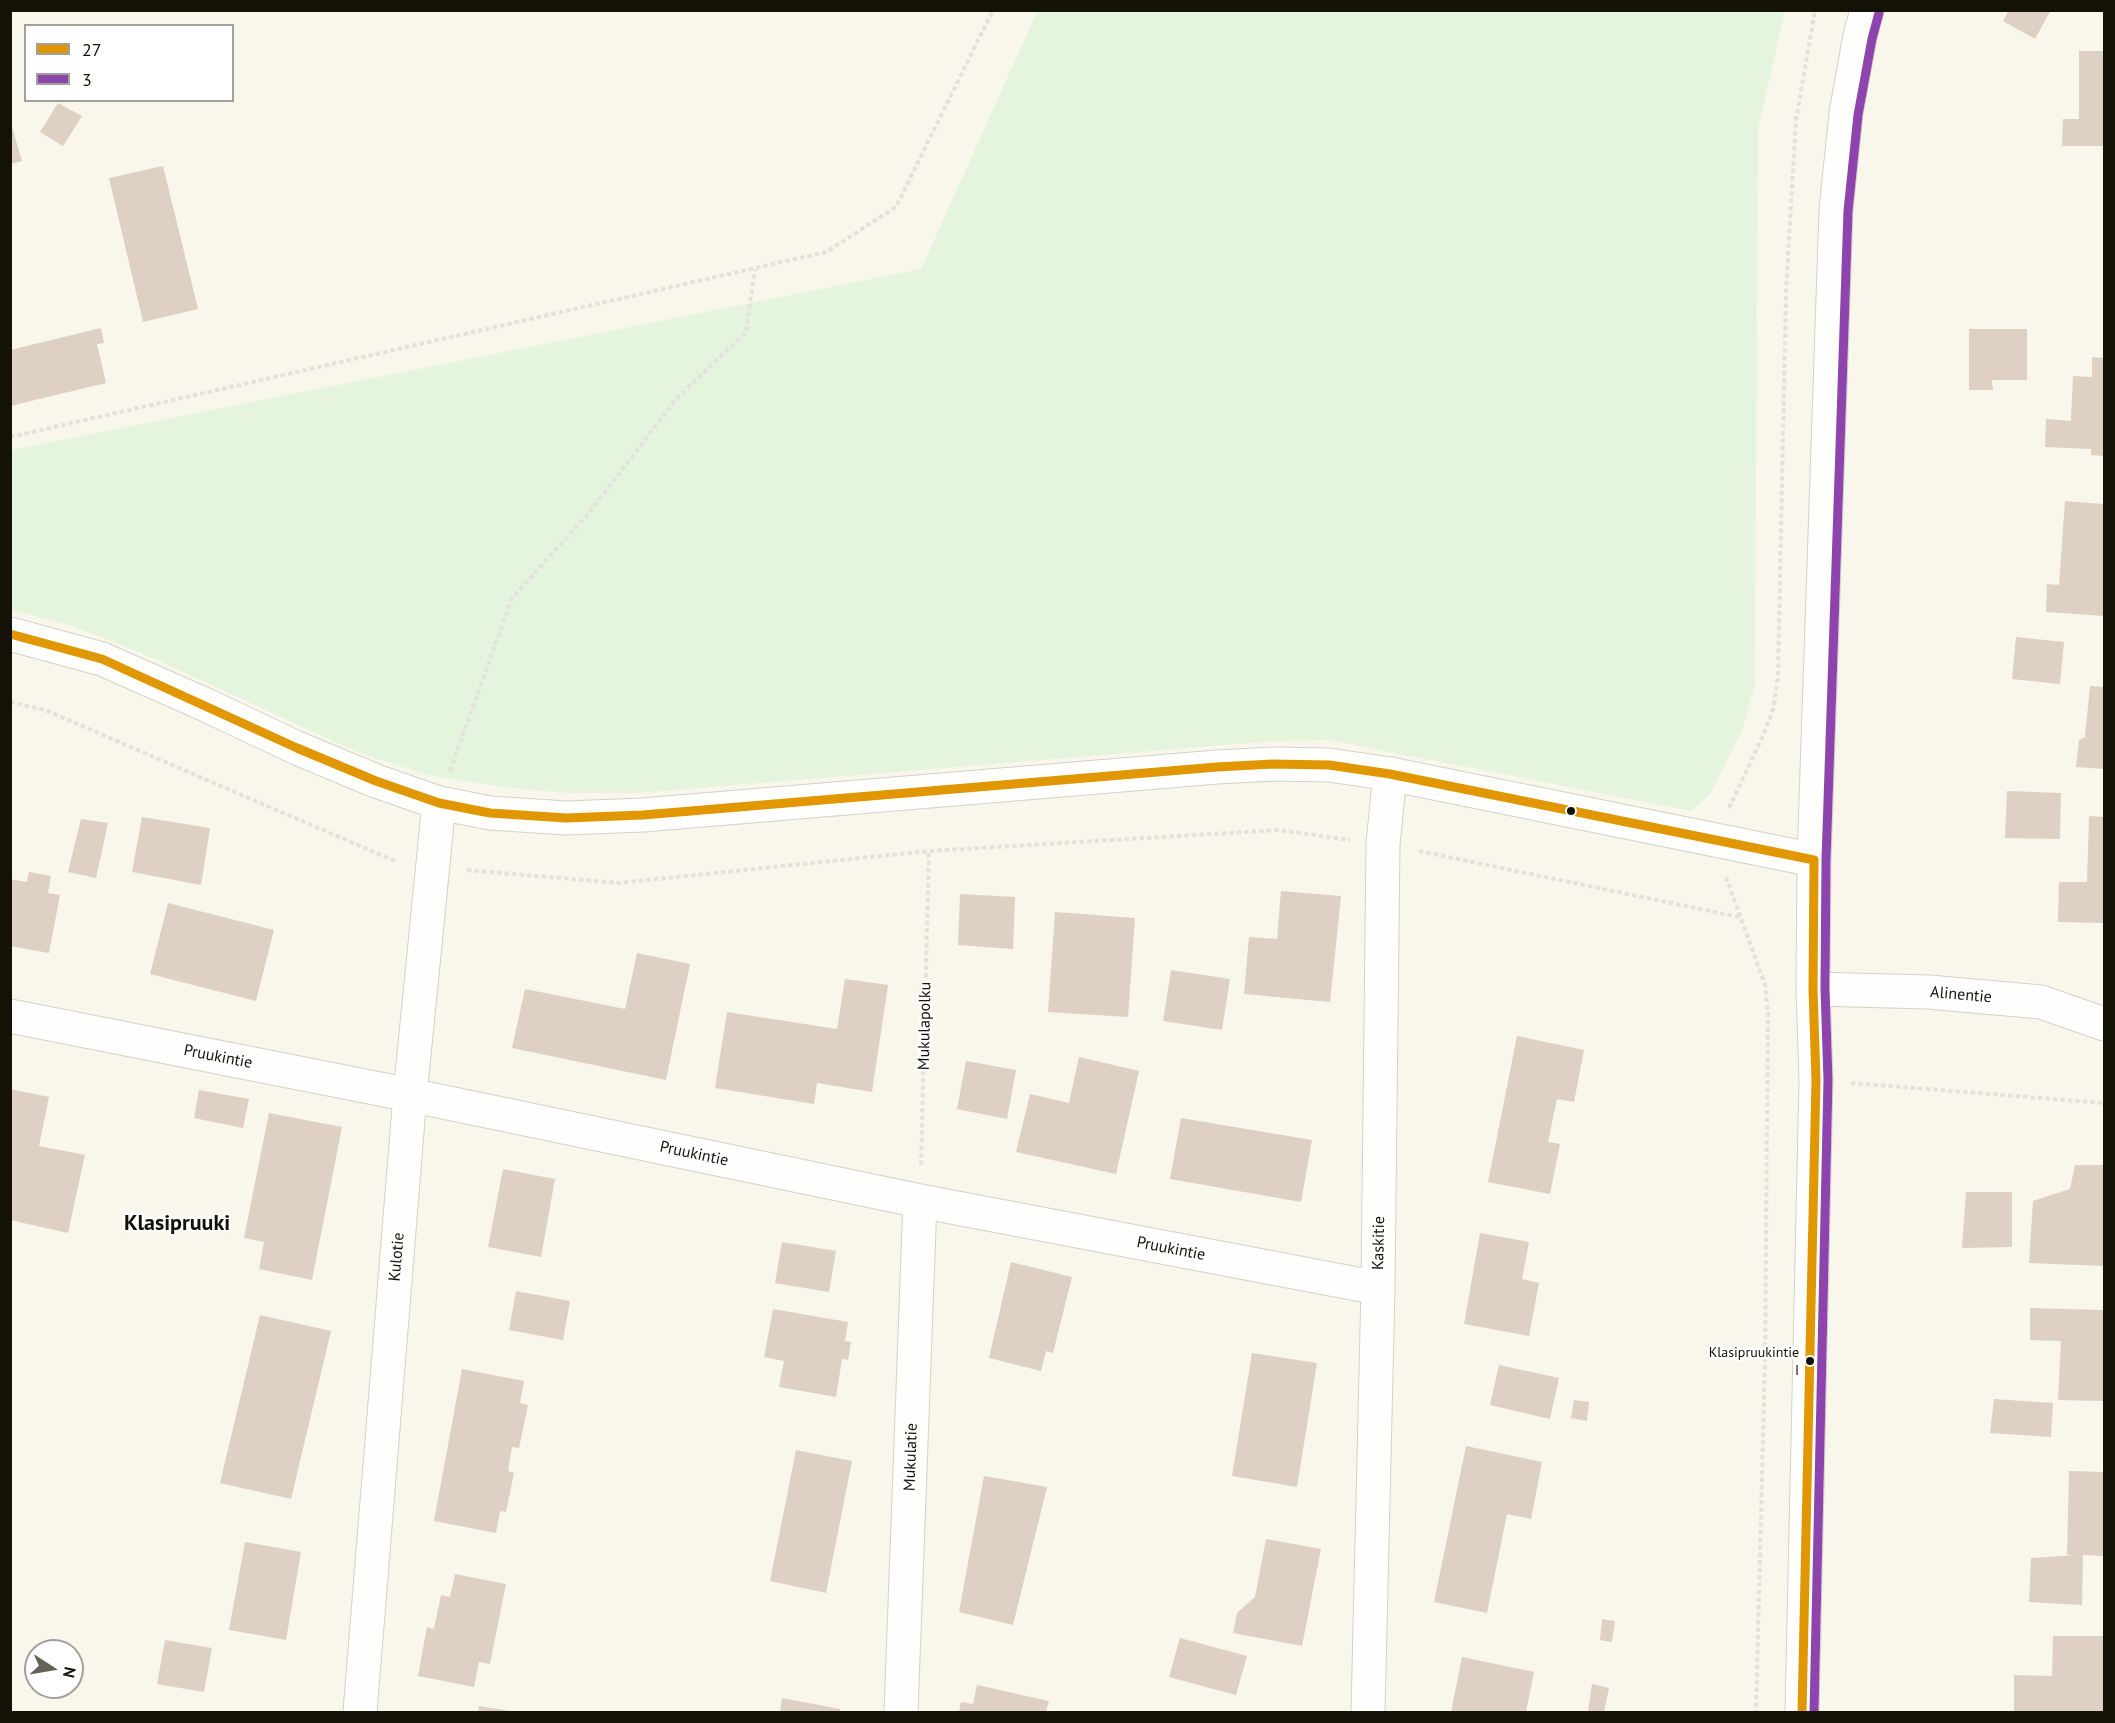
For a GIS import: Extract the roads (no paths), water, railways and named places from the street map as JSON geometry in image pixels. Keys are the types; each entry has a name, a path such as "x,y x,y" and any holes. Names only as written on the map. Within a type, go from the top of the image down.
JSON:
{"street":[{"path":"1802,1713 1816,1080 1813,989 1814,860 1836,210 1846,113 1867,10"},
{"path":"10,633 102,660 206,705 307,753 376,781 439,802 490,813 577,818 643,815 1273,764 1329,765 1390,774 1814,860"},
{"name":"Kaskitie","path":"1368,1713 1378,1288 1383,844 1390,774"},
{"name":"Kulotie","path":"360,1713 410,1095 439,802"},
{"name":"Alinentie","path":"1813,989 1929,992 2041,1002 2104,1024"},
{"name":"Pruukintie","path":"10,1016 410,1095 920,1201 1378,1288"},
{"name":"Mukulatie","path":"901,1713 920,1201"}],"place":[{"name":"Klasipruukintie I","path":"1810,1361"}],"district":[{"name":"Klasipruuki","path":"177,1224"}]}
